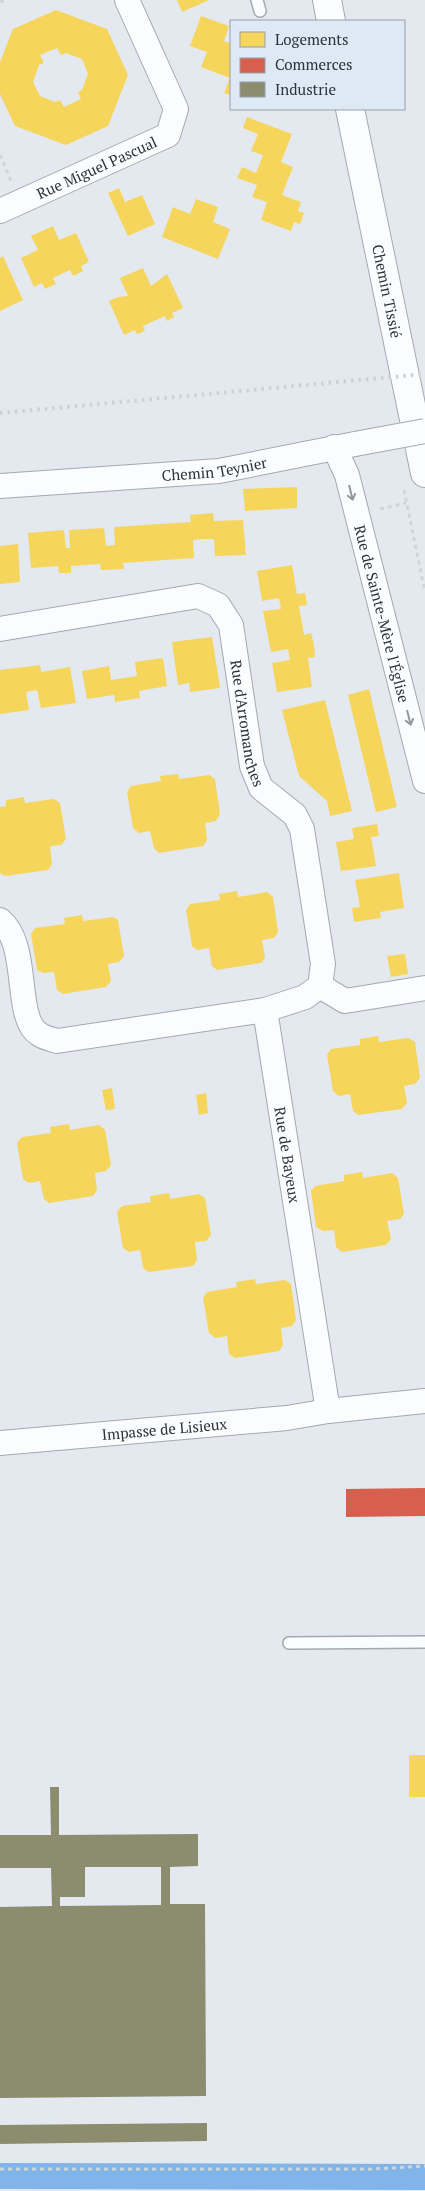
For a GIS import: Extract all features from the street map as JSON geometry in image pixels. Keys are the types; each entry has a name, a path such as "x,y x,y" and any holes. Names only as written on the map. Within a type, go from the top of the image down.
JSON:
{"street":[{"name":"Rue Miguel Pascual","path":"0,211 168,135 176,109 127,0"},
{"path":"327,0 331,20"},
{"name":"Chemin Tissié","path":"350,110 425,473"},
{"name":"Chemin Teynier","path":"0,486 219,471 344,445 425,431"},
{"name":"Rue de Sainte-Mère l'Église","path":"344,445 349,483 425,781"},
{"name":"Rue d'Arromanches","path":"0,629 198,596 218,605 231,625 252,766 261,788 295,815 302,829 323,964 320,986"},
{"path":"0,920 6,925 16,943 27,1015 37,1034 57,1042 265,1010 305,997 320,986 345,1001 425,988"},
{"name":"Rue de Bayeux","path":"265,1010 328,1411"},
{"path":"328,1411 425,1401"},
{"name":"Impasse de Lisieux","path":"0,1443 286,1418 328,1411"}],"lane":[{"path":"289,1643 425,1642"}],"path":[{"path":"0,2 5,0"},
{"path":"406,503 425,592"},
{"path":"0,2169 373,2169 425,2166"}],"building: Logements":[{"path":"177,0 209,0 182,12"},
{"path":"56,10 107,29 128,75 108,126 66,145 15,126 0,94 0,62 13,29","holes":["57,48 61,55 66,53 82,59 88,74 82,90 78,92 81,99 64,107 60,100 55,102 40,96 33,82 39,65 44,63 40,55"]},
{"path":"201,16 229,26 224,41 230,44 230,78 201,67 207,52 190,46"},
{"path":"230,78 230,95 224,93"},
{"path":"247,117 292,134 281,162 293,167 282,195 301,202 298,211 304,213 300,224 294,222 291,231 261,220 267,202 252,197 257,185 237,178 242,167 256,173 263,155 251,151 258,134 243,128"},
{"path":"119,188 125,202 142,195 155,224 128,236 108,193"},
{"path":"196,199 218,207 213,222 230,229 218,259 162,237 173,207 190,214"},
{"path":"53,226 59,240 76,233 89,262 81,266 83,271 73,276 70,270 53,278 56,284 45,289 42,283 34,287 21,258 38,250 31,236"},
{"path":"3,256 23,300 0,311 0,258"},
{"path":"143,268 151,286 167,274 183,308 172,313 174,317 167,321 165,316 143,326 145,331 137,334 135,330 124,335 109,301 118,297 128,296 120,278"},
{"path":"297,487 297,508 245,511 243,489"},
{"path":"213,513 214,521 243,520 246,555 215,556 214,539 203,539 193,540 194,558 123,563 124,569 101,570 100,564 71,566 71,573 59,573 58,566 31,568 28,533 64,530 66,548 70,548 69,530 104,528 106,546 115,545 114,527 191,522 190,515"},
{"path":"18,544 20,582 0,584 0,546"},
{"path":"292,565 297,594 305,593 307,605 299,606 304,635 311,633 314,645 315,657 308,658 312,687 277,692 272,663 290,660 288,649 271,652 263,611 281,609 279,598 262,601 257,571"},
{"path":"212,637 220,688 190,692 189,683 178,685 172,642"},
{"path":"163,658 167,686 139,691 140,698 115,702 114,695 87,699 82,671 109,666 111,680 137,676 135,662"},
{"path":"40,665 41,672 70,667 76,703 41,708 37,690 26,692 29,710 0,714 0,670"},
{"path":"369,689 397,807 376,812 348,695"},
{"path":"325,700 352,811 330,816 327,801 299,776 282,710"},
{"path":"178,774 179,779 209,775 215,779 220,814 216,821 205,823 207,840 203,846 159,853 154,848 150,831 139,833 133,828 127,792 131,786 161,781 160,776"},
{"path":"24,797 25,803 54,799 60,803 66,839 61,845 50,846 52,864 48,870 5,876 0,873 0,807 6,806 6,800"},
{"path":"377,824 379,836 371,837 376,866 341,871 336,842 354,839 352,828"},
{"path":"399,873 404,908 380,912 381,918 354,922 352,908 360,907 355,880"},
{"path":"237,891 238,897 267,892 273,897 278,932 274,938 262,940 265,958 261,963 217,970 212,966 209,948 197,950 192,946 186,910 190,904 220,900 219,894"},
{"path":"82,915 83,921 113,917 118,920 124,956 119,962 108,964 111,981 106,987 63,994 57,990 54,972 43,973 37,970 31,934 35,928 65,924 64,918"},
{"path":"405,954 408,974 391,977 387,956"},
{"path":"378,1036 379,1042 408,1038 415,1042 420,1078 415,1084 404,1086 407,1103 402,1109 358,1115 353,1111 350,1094 339,1096 333,1091 327,1055 331,1049 360,1045 360,1039"},
{"path":"112,1088 115,1109 106,1110 102,1090"},
{"path":"206,1093 208,1113 199,1115 196,1095"},
{"path":"69,1124 70,1130 99,1125 105,1130 111,1165 106,1171 95,1173 97,1190 93,1196 49,1203 44,1199 40,1181 29,1183 23,1179 17,1143 22,1137 51,1133 50,1127"},
{"path":"362,1172 363,1178 392,1173 398,1178 404,1214 400,1219 387,1221 391,1239 386,1245 342,1252 336,1247 334,1230 323,1231 316,1227 311,1191 315,1186 344,1181 344,1175"},
{"path":"169,1193 170,1199 199,1194 205,1198 211,1235 206,1241 195,1242 197,1260 193,1266 149,1272 143,1268 140,1250 129,1252 123,1248 117,1212 122,1206 151,1202 150,1196"},
{"path":"255,1279 256,1284 285,1280 291,1284 296,1320 292,1326 281,1328 283,1345 279,1351 235,1358 229,1354 227,1336 215,1338 209,1333 203,1298 207,1292 237,1287 236,1282"},
{"path":"409,1755 425,1755 425,1797 409,1797"}],"building: Commerces":[{"path":"425,1488 425,1516 346,1517 346,1489"}],"building: Industrie":[{"path":"50,1787 59,1787 59,1835 198,1834 198,1866 170,1867 170,1904 205,1904 206,2096 0,2098 0,1907 52,1906 51,1868 0,1868 0,1835 51,1835","holes":["85,1867 161,1867 161,1905 60,1906 60,1897 85,1897"]},
{"path":"207,2123 207,2141 0,2144 0,2125"}],"waterway":[{"path":"0,2176 425,2177"}],"railway":[{"path":"0,413 425,374"}]}
